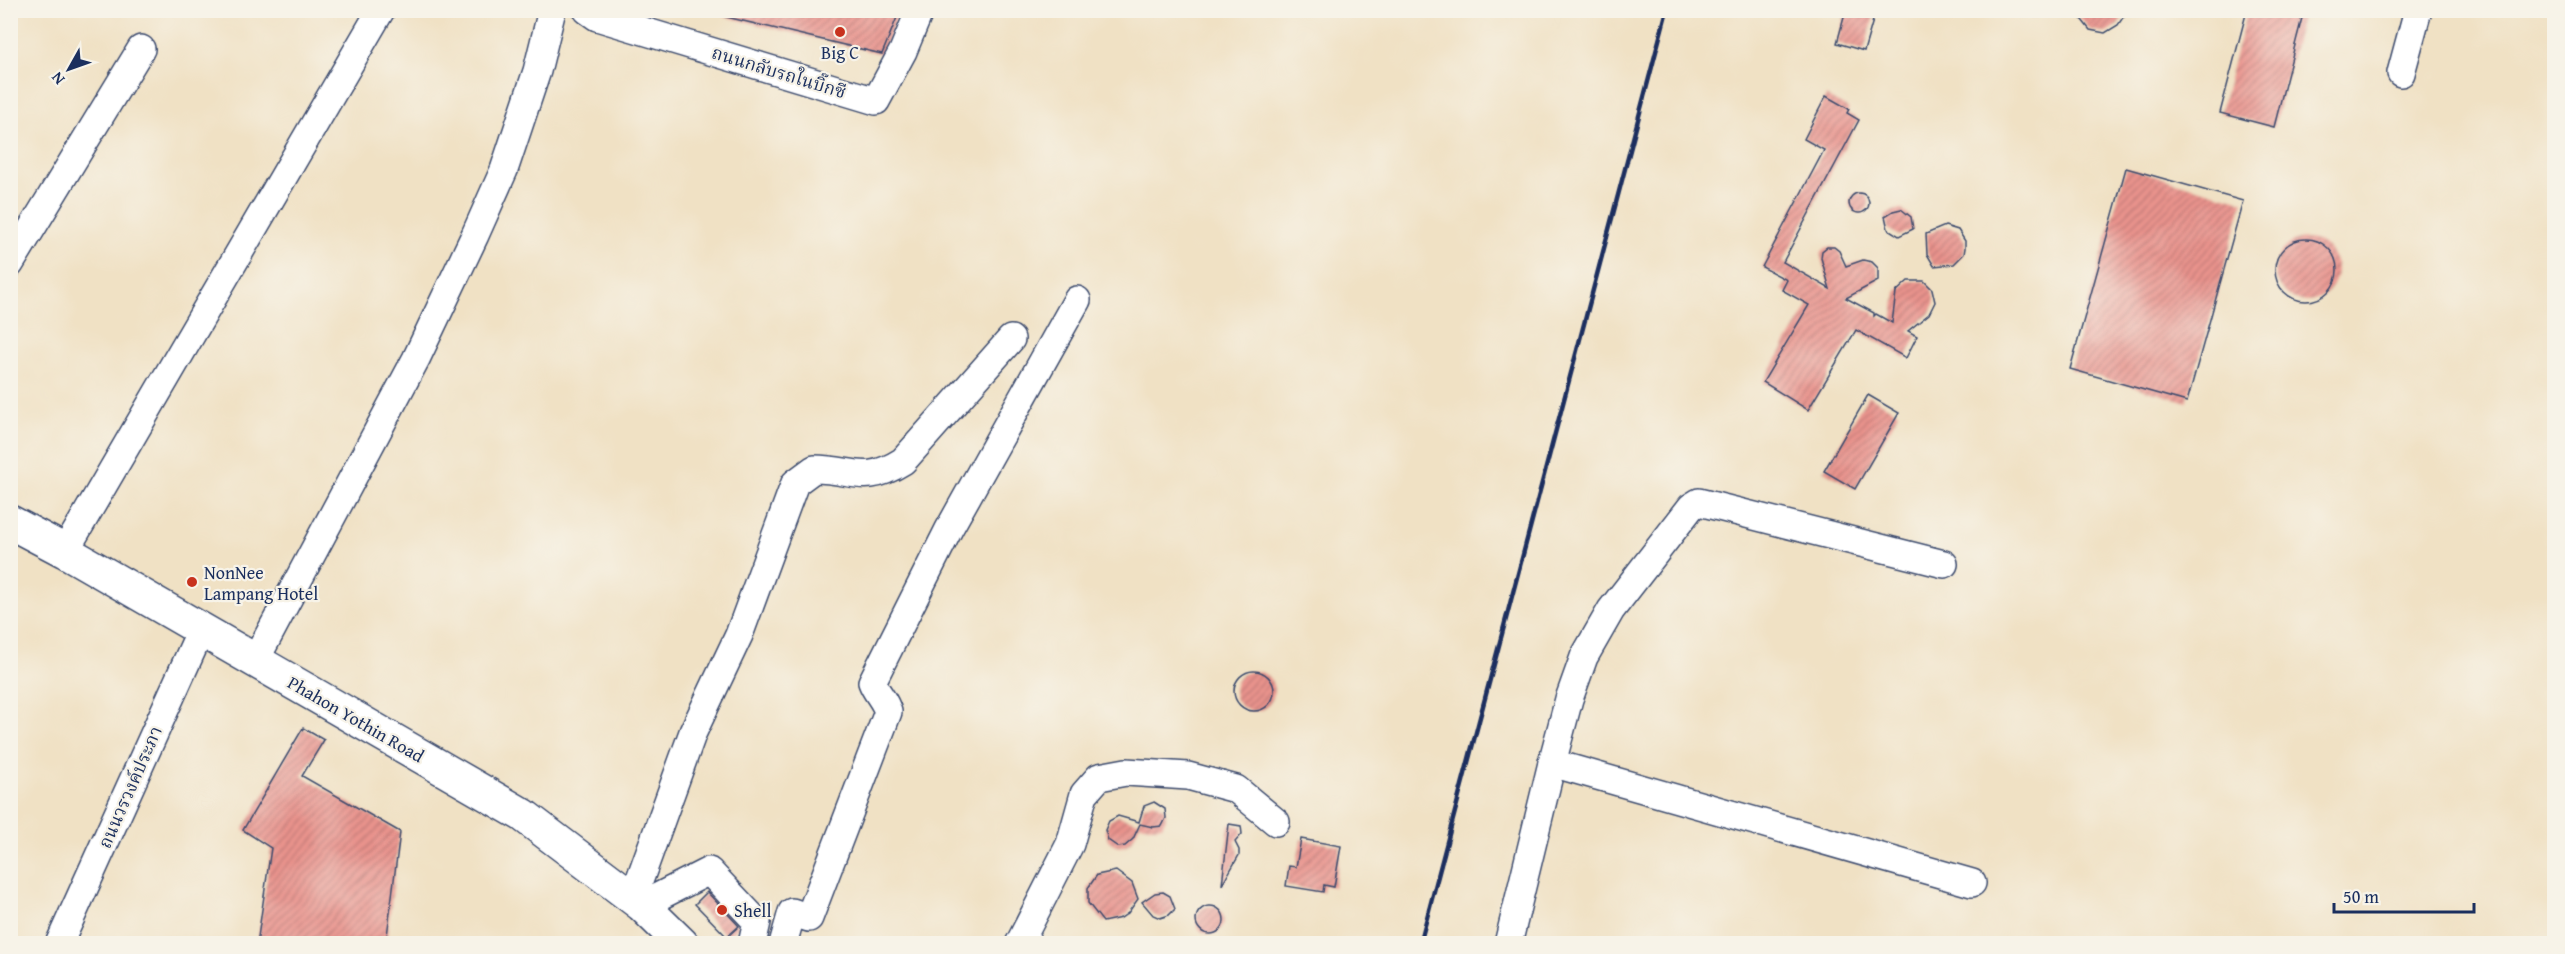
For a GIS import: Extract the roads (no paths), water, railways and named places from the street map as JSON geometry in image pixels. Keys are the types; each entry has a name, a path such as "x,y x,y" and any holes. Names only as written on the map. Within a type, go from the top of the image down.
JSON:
{"main road":[{"name":"Phahon Yothin Road","path":"10,522 65,551 523,815 638,901 682,944"}],"street":[{"path":"65,551 381,10"},
{"path":"255,661 416,359 475,235 504,170 537,71 552,10"},
{"name":"ถนนกลับรถในบิ๊กซี","path":"587,10 597,17 876,101 903,51 920,10"},
{"path":"2401,73 2418,10"},
{"path":"10,264 141,49"},
{"path":"783,944 792,912 810,918 888,712 886,702 876,692 872,682 949,529 1077,300"},
{"path":"638,901 693,732 739,635 795,483 814,469 871,475 884,473 903,461 1011,339"},
{"path":"1508,944 1552,763 1569,699 1584,657 1611,610 1691,507 1699,502 1944,564"},
{"name":"ถนนวรวงค์ประภา","path":"59,944 201,630"},
{"path":"1552,763 1972,883"},
{"path":"1019,944 1070,844 1084,794 1099,777 1126,772 1188,776 1236,789 1276,822"},
{"path":"638,901 710,871 755,933 778,944"}],"railway":[{"path":"1420,944 1667,10"}],"place":[{"name":"Big C","path":"840,32"},
{"name":"NonNee Lampang Hotel","path":"192,582"},
{"name":"Shell","path":"722,910"}]}
